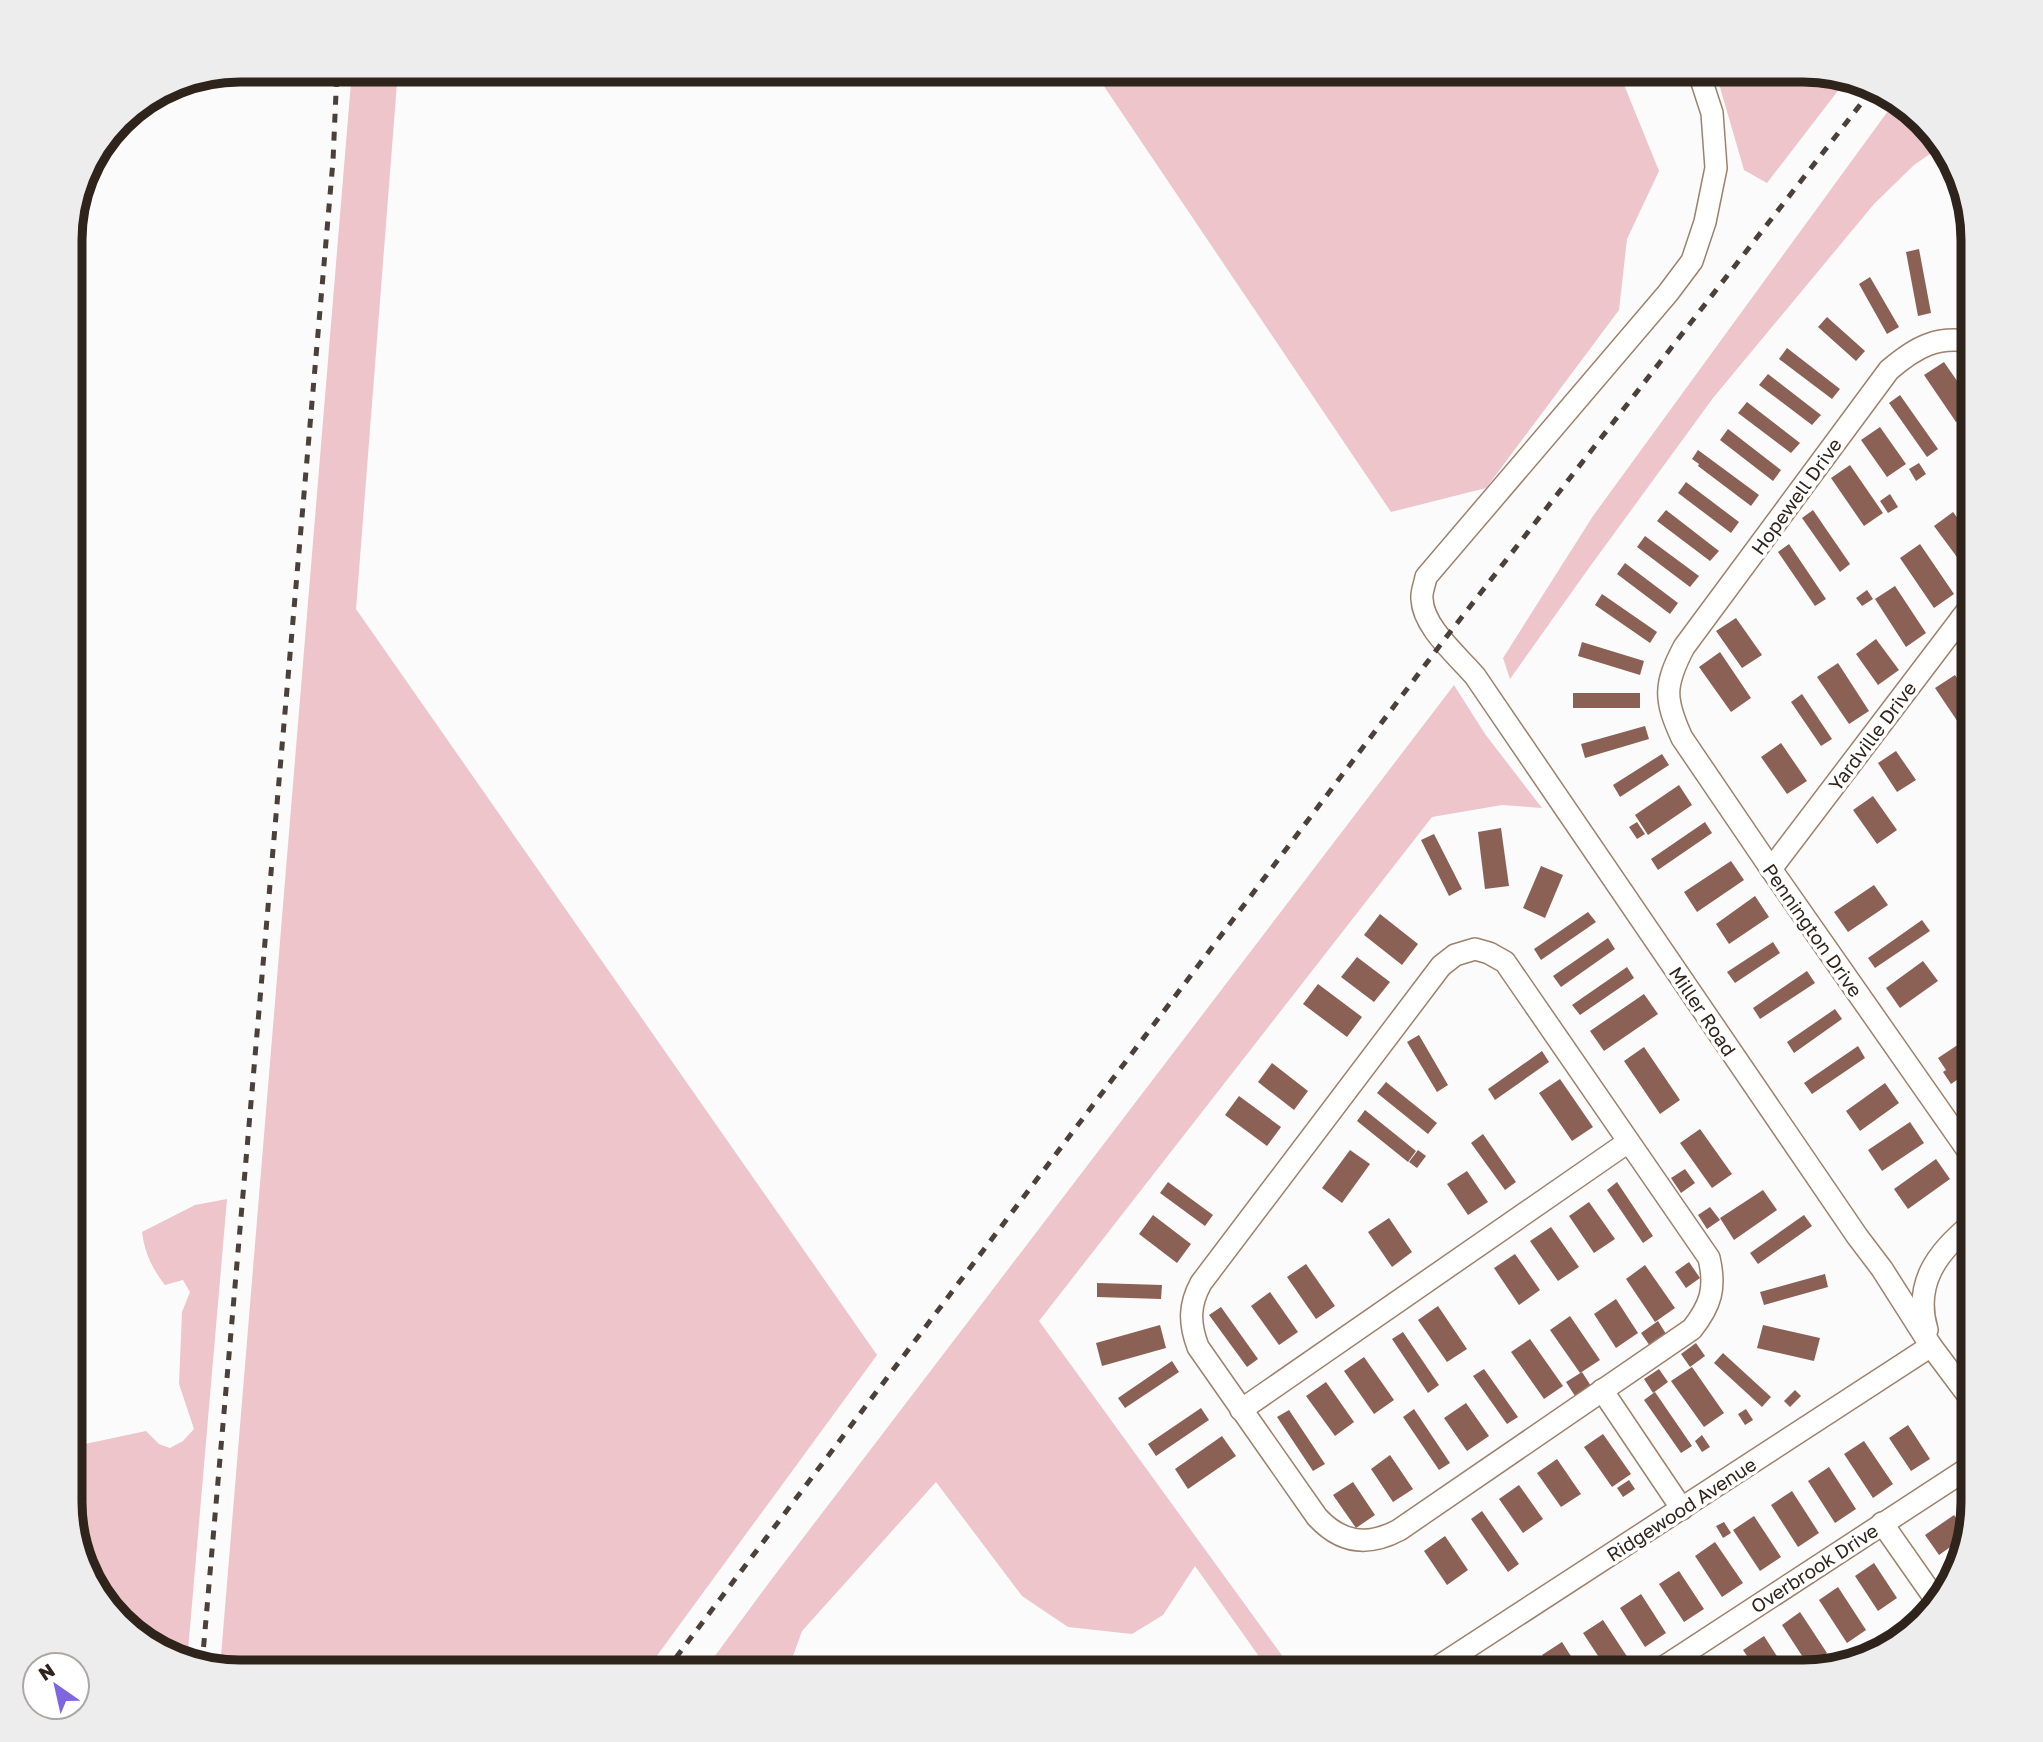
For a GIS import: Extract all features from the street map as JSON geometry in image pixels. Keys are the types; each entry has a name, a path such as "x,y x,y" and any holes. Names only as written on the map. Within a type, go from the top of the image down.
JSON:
{"street":[{"name":"Miller Road","path":"1702,82 1712,113 1716,168 1705,222 1692,261 1668,293 1426,577 1421,598 1427,620 1475,676 1857,1237 1882,1269 1931,1346 1961,1386"},
{"name":"Hopewell Drive","path":"1668,695 1672,670 1684,647 1889,370 1910,352 1934,341 1961,341"},
{"name":"Yardville Drive","path":"1771,869 1961,630"},
{"name":"Pennington Drive","path":"1668,695 1671,715 1682,738 1961,1141"},
{"path":"1474,941 1505,962 1628,1142 1709,1258 1721,1294 1692,1329 1399,1531 1371,1541 1339,1536 1327,1528 1198,1347 1192,1330 1194,1295 1441,966 1474,941"},
{"path":"1241,1410 1628,1142"},
{"path":"1931,1346 1923,1318 1922,1300 1926,1283 1931,1268 1942,1251 1961,1234"},
{"name":"Ridgewood Avenue","path":"1449,1660 1931,1346"},
{"path":"1602,1390 1682,1509"},
{"name":"Overbrook Drive","path":"1674,1660 1961,1473"},
{"path":"1882,1523 1931,1593"}],"shaded area":[{"path":"351,82 397,82 356,609 877,1355 654,1660 221,1658"},
{"path":"1101,82 1623,82 1659,171 1627,239 1619,310 1486,488 1391,512"},
{"path":"1718,82 1803,82 1841,87 1767,183 1744,170"},
{"path":"1890,109 1907,121 1933,152 1914,165 1874,204 1713,398 1510,679 1503,658 1593,516"},
{"path":"1454,685 1485,734 1542,808 1502,805 1432,817 1039,1321 1285,1660 1262,1660 1195,1566 1163,1615 1132,1634 1068,1627 1022,1596 936,1482 802,1631 792,1660 712,1660"},
{"path":"227,1199 188,1651 161,1639 128,1614 99,1572 84,1523 83,1443 146,1431 159,1444 170,1448 183,1441 194,1429 179,1384 182,1312 190,1292 183,1280 165,1285 150,1260 142,1232 195,1205"}],"building":[{"path":"1919,249 1931,313 1918,316 1906,252"},
{"path":"1870,277 1899,327 1887,334 1859,284"},
{"path":"1827,317 1865,351 1856,361 1818,327"},
{"path":"1787,348 1840,389 1832,399 1779,359"},
{"path":"1944,362 1961,387 1961,419 1956,422 1924,375"},
{"path":"1768,374 1821,415 1812,425 1759,385"},
{"path":"1900,395 1938,449 1927,457 1889,403"},
{"path":"1747,402 1800,443 1791,453 1738,413"},
{"path":"1880,427 1906,464 1887,477 1861,440"},
{"path":"1728,429 1781,470 1773,481 1720,440"},
{"path":"1698,450 1759,495 1751,506 1698,466 1692,459"},
{"path":"1919,463 1926,474 1916,481 1909,469"},
{"path":"1850,465 1883,513 1864,526 1831,478"},
{"path":"1686,482 1739,522 1731,533 1678,493"},
{"path":"1890,494 1898,507 1888,513 1880,501"},
{"path":"1666,510 1719,551 1710,561 1657,521"},
{"path":"1813,510 1850,564 1840,572 1802,518"},
{"path":"1953,512 1961,523 1961,563 1934,526"},
{"path":"1645,536 1699,576 1690,587 1637,547"},
{"path":"1789,544 1826,599 1815,606 1778,552"},
{"path":"1920,544 1954,594 1934,608 1900,558"},
{"path":"1625,563 1678,603 1670,614 1617,574"},
{"path":"1895,586 1926,633 1906,647 1875,599"},
{"path":"1867,590 1873,599 1862,606 1856,598"},
{"path":"1602,594 1657,632 1650,643 1595,605"},
{"path":"1736,618 1762,655 1742,668 1716,631"},
{"path":"1876,639 1899,670 1878,685 1856,654"},
{"path":"1582,642 1644,661 1640,675 1578,656"},
{"path":"1720,652 1751,698 1731,712 1699,667"},
{"path":"1838,663 1869,711 1849,724 1817,677"},
{"path":"1955,675 1961,684 1961,727 1935,688"},
{"path":"1573,693 1640,693 1640,708 1573,708"},
{"path":"1802,694 1832,739 1821,746 1791,702"},
{"path":"1645,726 1649,739 1585,758 1581,744"},
{"path":"1781,743 1807,781 1787,794 1761,757"},
{"path":"1896,751 1916,780 1897,792 1878,763"},
{"path":"1662,754 1669,765 1620,797 1613,785"},
{"path":"1679,785 1692,805 1648,835 1635,815"},
{"path":"1873,796 1897,830 1877,844 1853,810"},
{"path":"1637,822 1645,834 1637,839 1629,827"},
{"path":"1705,822 1712,833 1658,870 1651,859"},
{"path":"1501,828 1509,886 1485,889 1478,832"},
{"path":"1434,834 1462,889 1449,896 1421,840"},
{"path":"1731,861 1744,880 1697,912 1684,892"},
{"path":"1541,866 1563,875 1545,918 1523,908"},
{"path":"1874,885 1888,905 1848,932 1834,912"},
{"path":"1755,896 1769,917 1729,944 1716,924"},
{"path":"1588,912 1596,922 1541,960 1534,949"},
{"path":"1380,914 1418,944 1402,965 1364,935"},
{"path":"1922,920 1930,931 1875,968 1868,958"},
{"path":"1608,938 1615,949 1561,987 1553,976"},
{"path":"1773,942 1780,953 1735,983 1727,972"},
{"path":"1357,957 1390,982 1374,1002 1341,977"},
{"path":"1923,961 1938,981 1900,1008 1886,988"},
{"path":"1627,967 1634,978 1580,1015 1572,1005"},
{"path":"1807,971 1815,983 1760,1019 1753,1008"},
{"path":"1318,984 1362,1017 1347,1037 1303,1004"},
{"path":"1644,994 1658,1014 1604,1051 1590,1031"},
{"path":"1835,1009 1842,1019 1794,1053 1787,1042"},
{"path":"1419,1035 1448,1085 1437,1092 1407,1042"},
{"path":"1961,1043 1961,1077 1951,1084 1938,1058"},
{"path":"1858,1046 1865,1058 1812,1094 1804,1083"},
{"path":"1644,1047 1680,1100 1660,1114 1624,1061"},
{"path":"1542,1051 1549,1062 1495,1100 1488,1089"},
{"path":"1272,1063 1308,1091 1294,1110 1258,1082"},
{"path":"1560,1079 1593,1127 1572,1141 1539,1093"},
{"path":"1386,1082 1437,1123 1428,1134 1377,1093"},
{"path":"1885,1083 1899,1103 1860,1131 1846,1111"},
{"path":"1239,1096 1281,1127 1267,1146 1225,1115"},
{"path":"1365,1110 1416,1151 1408,1162 1357,1121"},
{"path":"1910,1122 1924,1143 1882,1171 1868,1150"},
{"path":"1700,1129 1732,1174 1712,1188 1680,1143"},
{"path":"1483,1134 1516,1182 1505,1190 1471,1143"},
{"path":"1350,1150 1370,1164 1342,1203 1322,1188"},
{"path":"1418,1150 1426,1156 1417,1168 1409,1162"},
{"path":"1936,1159 1950,1179 1908,1209 1894,1189"},
{"path":"1685,1169 1695,1183 1681,1193 1671,1178"},
{"path":"1467,1171 1488,1202 1468,1215 1447,1184"},
{"path":"1168,1182 1213,1215 1205,1226 1160,1193"},
{"path":"1617,1182 1653,1236 1643,1243 1607,1190"},
{"path":"1763,1190 1777,1210 1734,1240 1720,1218"},
{"path":"1589,1202 1615,1239 1594,1253 1569,1216"},
{"path":"1710,1207 1720,1220 1707,1229 1698,1215"},
{"path":"1153,1215 1191,1244 1177,1263 1139,1234"},
{"path":"1804,1215 1812,1226 1758,1264 1750,1253"},
{"path":"1389,1218 1412,1252 1392,1267 1368,1232"},
{"path":"1551,1227 1579,1267 1558,1281 1530,1241"},
{"path":"1515,1254 1540,1290 1519,1305 1494,1268"},
{"path":"1689,1262 1700,1278 1686,1288 1675,1272"},
{"path":"1306,1264 1335,1306 1316,1319 1287,1277"},
{"path":"1645,1265 1675,1308 1655,1322 1626,1279"},
{"path":"1825,1274 1828,1287 1764,1305 1760,1292"},
{"path":"1097,1283 1162,1285 1161,1299 1097,1297"},
{"path":"1270,1292 1298,1332 1279,1345 1251,1306"},
{"path":"1616,1299 1638,1333 1616,1348 1594,1314"},
{"path":"1438,1306 1467,1349 1447,1362 1418,1320"},
{"path":"1221,1307 1258,1359 1247,1367 1209,1315"},
{"path":"1570,1316 1600,1360 1580,1373 1550,1330"},
{"path":"1658,1321 1666,1334 1650,1346 1641,1333"},
{"path":"1160,1325 1166,1348 1102,1366 1096,1343"},
{"path":"1763,1325 1820,1338 1814,1361 1757,1348"},
{"path":"1403,1332 1439,1385 1428,1393 1392,1339"},
{"path":"1530,1339 1563,1386 1544,1399 1511,1352"},
{"path":"1696,1343 1705,1356 1690,1367 1681,1354"},
{"path":"1723,1353 1771,1397 1762,1407 1714,1363"},
{"path":"1364,1357 1394,1400 1374,1414 1344,1371"},
{"path":"1172,1361 1179,1372 1125,1408 1118,1398"},
{"path":"1692,1367 1724,1413 1704,1427 1671,1381"},
{"path":"1484,1369 1518,1417 1507,1424 1473,1376"},
{"path":"1659,1369 1668,1382 1653,1393 1644,1379"},
{"path":"1582,1372 1591,1386 1575,1396 1566,1382"},
{"path":"1326,1382 1354,1422 1335,1436 1306,1396"},
{"path":"1795,1390 1801,1396 1790,1407 1784,1401"},
{"path":"1655,1392 1692,1446 1681,1453 1644,1400"},
{"path":"1466,1403 1489,1436 1467,1451 1444,1418"},
{"path":"1201,1408 1209,1420 1156,1456 1148,1444"},
{"path":"1414,1409 1450,1463 1439,1470 1403,1417"},
{"path":"1746,1409 1753,1420 1745,1425 1738,1414"},
{"path":"1289,1410 1325,1464 1313,1471 1277,1417"},
{"path":"1908,1425 1930,1459 1911,1471 1889,1438"},
{"path":"1603,1434 1631,1474 1612,1487 1584,1447"},
{"path":"1702,1435 1710,1447 1702,1452 1695,1441"},
{"path":"1222,1436 1236,1456 1188,1489 1175,1469"},
{"path":"1864,1441 1893,1484 1873,1498 1844,1454"},
{"path":"1390,1455 1413,1489 1393,1502 1371,1469"},
{"path":"1557,1459 1581,1494 1561,1507 1537,1473"},
{"path":"1829,1467 1856,1509 1835,1523 1808,1481"},
{"path":"1629,1480 1635,1489 1623,1497 1617,1488"},
{"path":"1353,1482 1375,1515 1356,1528 1333,1495"},
{"path":"1519,1485 1543,1519 1523,1533 1499,1499"},
{"path":"1792,1491 1819,1533 1798,1547 1771,1505"},
{"path":"1482,1511 1519,1564 1508,1572 1471,1519"},
{"path":"1954,1515 1959,1522 1955,1544 1939,1555 1925,1535"},
{"path":"1754,1516 1781,1557 1760,1571 1733,1530"},
{"path":"1724,1522 1731,1533 1723,1538 1716,1526"},
{"path":"1445,1536 1468,1570 1447,1585 1424,1551"},
{"path":"1715,1542 1743,1583 1722,1597 1695,1556"},
{"path":"1874,1563 1897,1598 1878,1611 1855,1576"},
{"path":"1679,1571 1704,1609 1684,1622 1659,1584"},
{"path":"1838,1587 1866,1630 1847,1643 1819,1600"},
{"path":"1641,1594 1666,1633 1645,1647 1620,1608"},
{"path":"1800,1612 1827,1653 1818,1659 1805,1660 1782,1625"},
{"path":"1603,1620 1628,1658 1601,1660 1583,1633"},
{"path":"1764,1636 1779,1660 1750,1660 1743,1650"},
{"path":"1562,1642 1573,1660 1545,1660 1542,1655"}],"railway":[{"path":"203,1655 333,161 336,82"},
{"path":"674,1660 1444,640 1867,96"}]}
